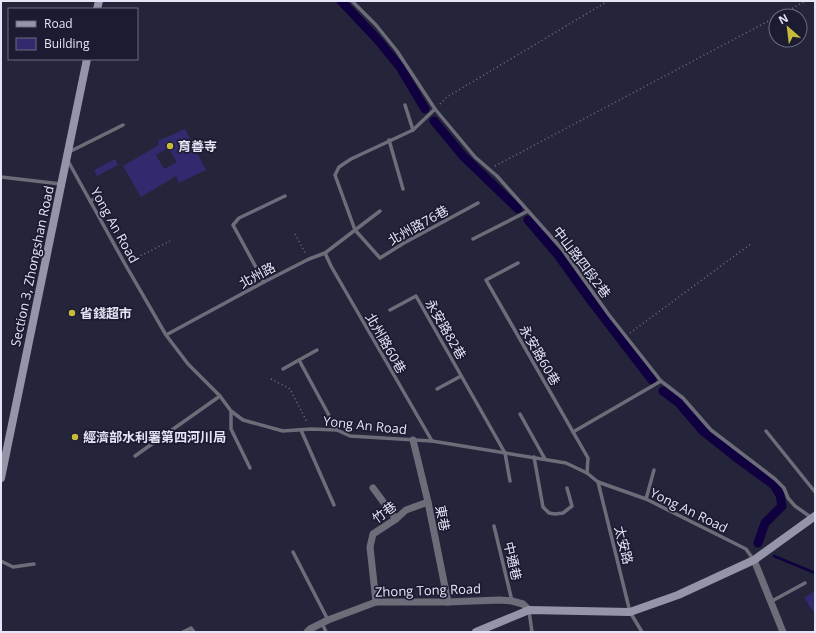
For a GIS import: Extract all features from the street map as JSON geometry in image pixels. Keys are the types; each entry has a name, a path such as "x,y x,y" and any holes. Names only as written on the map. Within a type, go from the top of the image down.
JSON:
{"street":[{"name":"Section 3, Zhongshan Road","path":"1,478 87,60"},
{"name":"東巷","path":"413,440 428,502 448,602"},
{"path":"372,488 396,519"},
{"name":"竹巷","path":"376,602 370,547 373,534 396,519 406,510 428,502"},
{"path":"476,632 529,610 630,612 678,595 754,560 814,517"},
{"path":"754,560 772,601 783,632"},
{"name":"Zhong Tong Road","path":"307,632 325,622 376,602 498,600 512,601 523,604 529,610"}],"lane":[{"name":"中山路四段2巷","path":"352,1 376,25 397,51 435,109 475,157 497,176 562,249 608,315 661,381 683,398 711,430 762,470 775,478 784,488 788,498 795,506 814,517"},
{"path":"405,105 413,130"},
{"path":"355,230 335,176 339,167 351,159 389,140 413,130 435,109"},
{"path":"67,155 123,125"},
{"path":"389,140 403,189"},
{"name":"Yong An Road","path":"67,155 90,201 166,335 188,364 220,396 231,412 243,420 263,427 284,431 337,430 350,436 432,442 545,458 566,463 587,473 598,482 646,499 746,549 754,560"},
{"path":"1,177 61,184"},
{"path":"264,282 233,225 239,218 285,196"},
{"path":"90,201 99,197"},
{"name":"北州路76巷","path":"355,230 380,258 404,243 478,204"},
{"name":"北州路","path":"166,335 264,282 325,252 380,211"},
{"path":"473,239 528,211"},
{"name":"北州路60巷","path":"325,252 331,266 432,442"},
{"name":"永安路60巷","path":"518,263 486,280 588,458 587,473"},
{"name":"永安路82巷","path":"390,310 416,296 505,453 510,481"},
{"path":"283,369 318,350"},
{"path":"299,360 337,430"},
{"name":"永安路82巷","path":"437,389 461,376"},
{"path":"573,432 661,381"},
{"path":"135,456 220,396"},
{"path":"231,412 231,429 250,468"},
{"path":"520,414 545,458"},
{"path":"302,430 334,504"},
{"path":"766,431 815,492"},
{"path":"534,457 543,507 549,513 563,513 572,506 567,488"},
{"path":"646,499 654,470"},
{"name":"太安路","path":"598,482 630,612 642,632"},
{"name":"中通巷","path":"494,526 512,601"},
{"path":"293,552 325,622 326,632"},
{"path":"1,561 13,567 34,564"},
{"path":"772,601 805,583"},
{"path":"529,610 532,632"},
{"path":"183,632 190,628 194,632"}],"path":[{"path":"435,109 447,97 608,1"},
{"path":"793,8 806,1"},
{"path":"488,169 768,22"},
{"path":"295,234 309,259"},
{"path":"125,264 170,241"},
{"path":"626,336 752,243"},
{"path":"271,379 290,388 311,430"}],"building":[{"path":"185,129 206,170 179,183 176,176 141,197 123,166 159,145 158,141","holes":["168,148 177,162 164,169 156,155"]},
{"path":"115,159 118,165 97,176 94,170"},
{"path":"815,591 815,614 804,598"}],"waterway":[{"path":"341,1 377,39 400,67 425,109"},
{"path":"434,121 463,156 518,209"},
{"path":"528,220 558,255 652,380"},
{"path":"663,391 678,402 703,431 774,485 780,495 782,506 765,523 758,543"},
{"path":"774,556 815,573"}],"place":[{"name":"育善寺","path":"170,146"},
{"name":"省錢超市","path":"72,313"},
{"name":"經濟部水利署第四河川局","path":"75,437"}]}
